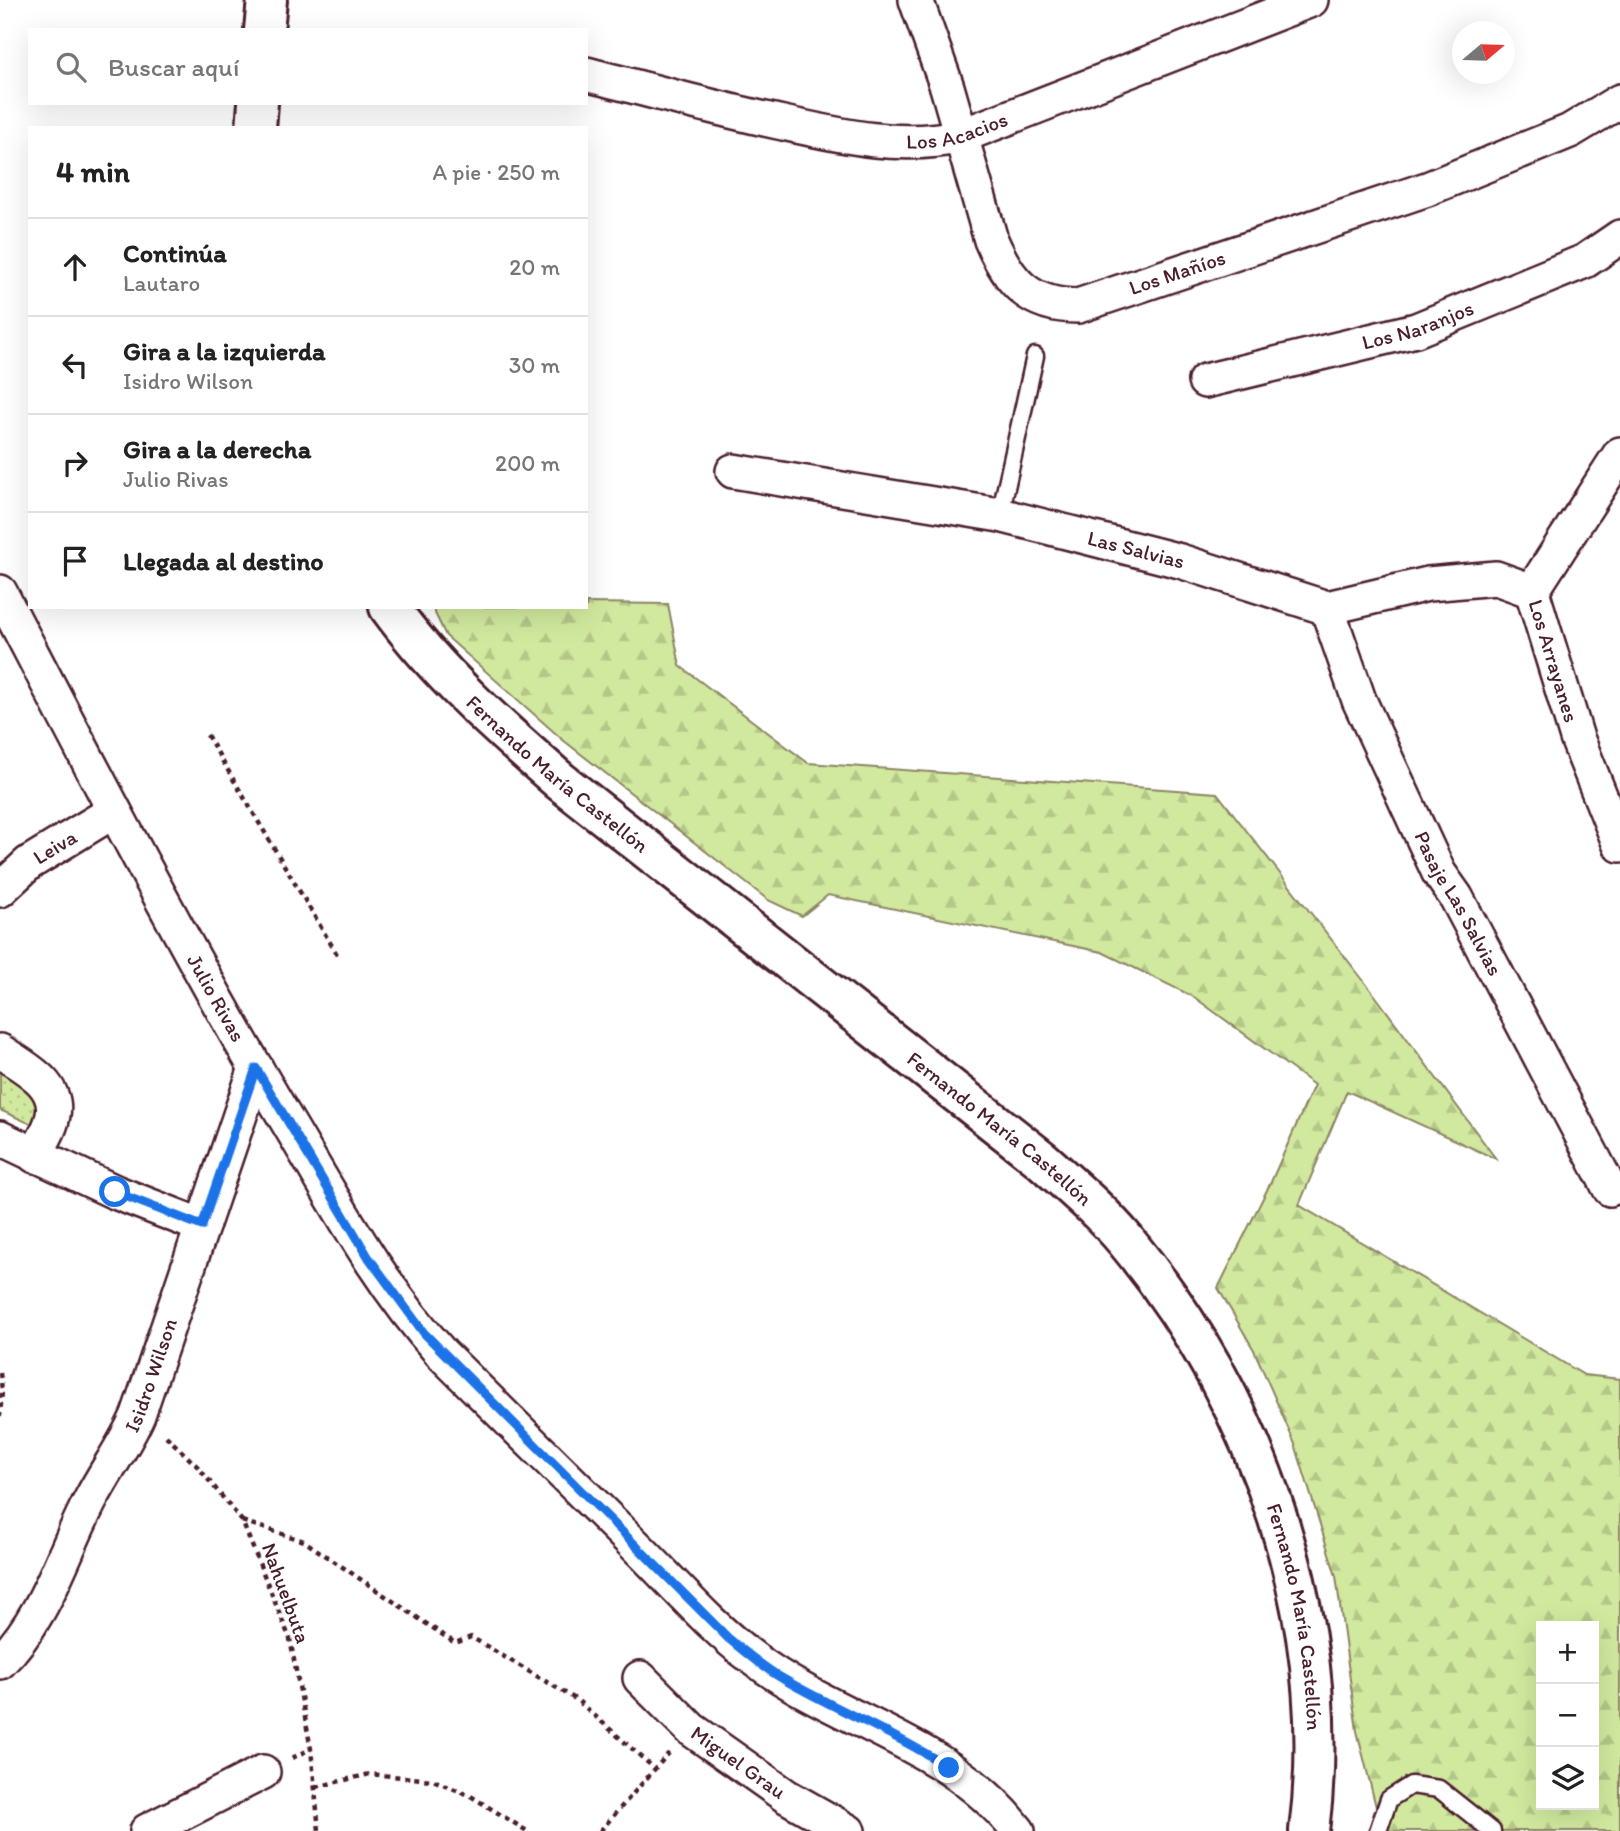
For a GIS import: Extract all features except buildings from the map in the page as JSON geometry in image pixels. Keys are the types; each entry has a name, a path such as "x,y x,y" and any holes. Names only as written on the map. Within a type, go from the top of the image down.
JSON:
{"main road":[{"path":"264,28 267,0"},
{"path":"256,126 258,105"},
{"name":"Fernando María Castellón","path":"390,609 417,645 460,692 503,732 560,781 1042,1160 1124,1239 1158,1282 1211,1367 1238,1418 1280,1522 1304,1623 1314,1721 1314,1768 1309,1831"}],"street":[{"name":"Los Mañíos","path":"916,0 947,87 990,240 1007,274 1019,287 1039,299 1063,306 1078,306 1427,189 1570,131 1620,101"},
{"name":"Los Acacios","path":"588,75 729,111 877,140 923,143 961,136 1311,0"},
{"name":"Los Naranjos","path":"1205,381 1416,330 1585,261 1620,237"},
{"name":"Los Arrayanes","path":"1618,835 1577,738 1532,591 1620,454"},
{"name":"Las Salvias","path":"733,471 1000,515 1180,561 1327,608"},
{"path":"1327,608 1428,584 1496,578 1532,591"},
{"name":"Julio Rivas","path":"0,592 114,811 256,1068 387,1285 442,1354 728,1638 783,1679 917,1747 988,1799 1018,1831"},
{"name":"Pasaje Las Salvias","path":"1327,608 1359,700 1439,873 1456,897 1610,1189"},
{"name":"Leiva","path":"0,890 29,863 114,811"},
{"path":"0,1051 42,1081 52,1097 52,1122 35,1156"},
{"name":"Isidro Wilson","path":"3,1653 48,1594 91,1499 126,1443 138,1415 256,1068"},
{"path":"0,1138 137,1201 202,1226"},
{"name":"Miguel Grau","path":"640,1678 691,1729 786,1796 848,1831"},
{"path":"147,1831 263,1772"}],"lane":[{"path":"1000,515 1035,356"},
{"path":"1378,1831 1389,1799 1411,1785 1439,1789 1492,1831"}],"path":[{"path":"207,735 338,956"},
{"path":"0,1373 0,1416"},
{"name":"Nahuelbuta","path":"167,1437 198,1467 242,1521 290,1639 316,1787 319,1831"},
{"path":"242,1521 304,1541 455,1643 471,1637 577,1700 655,1769"},
{"path":"600,1831 691,1729"},
{"path":"316,1787 370,1774 433,1780 470,1795 527,1831"}],"green space":[{"path":"588,603 668,604 680,666 808,763 1217,793 1374,994 1496,1159 1347,1091 1299,1205 1584,1375 1620,1379 1620,1831 1382,1831 1357,1731 1336,1576 1295,1444 1254,1350 1218,1288 1271,1182 1314,1085 1194,997 1102,952 828,895 802,916 768,900 563,740 446,636 433,609 588,609"},
{"path":"0,1066 46,1097 31,1124 0,1110"}],"route":[{"path":"115,1192 202,1226 256,1068 369,1258 405,1311 442,1354 728,1638 753,1659 783,1679 917,1747 949,1768"}]}
